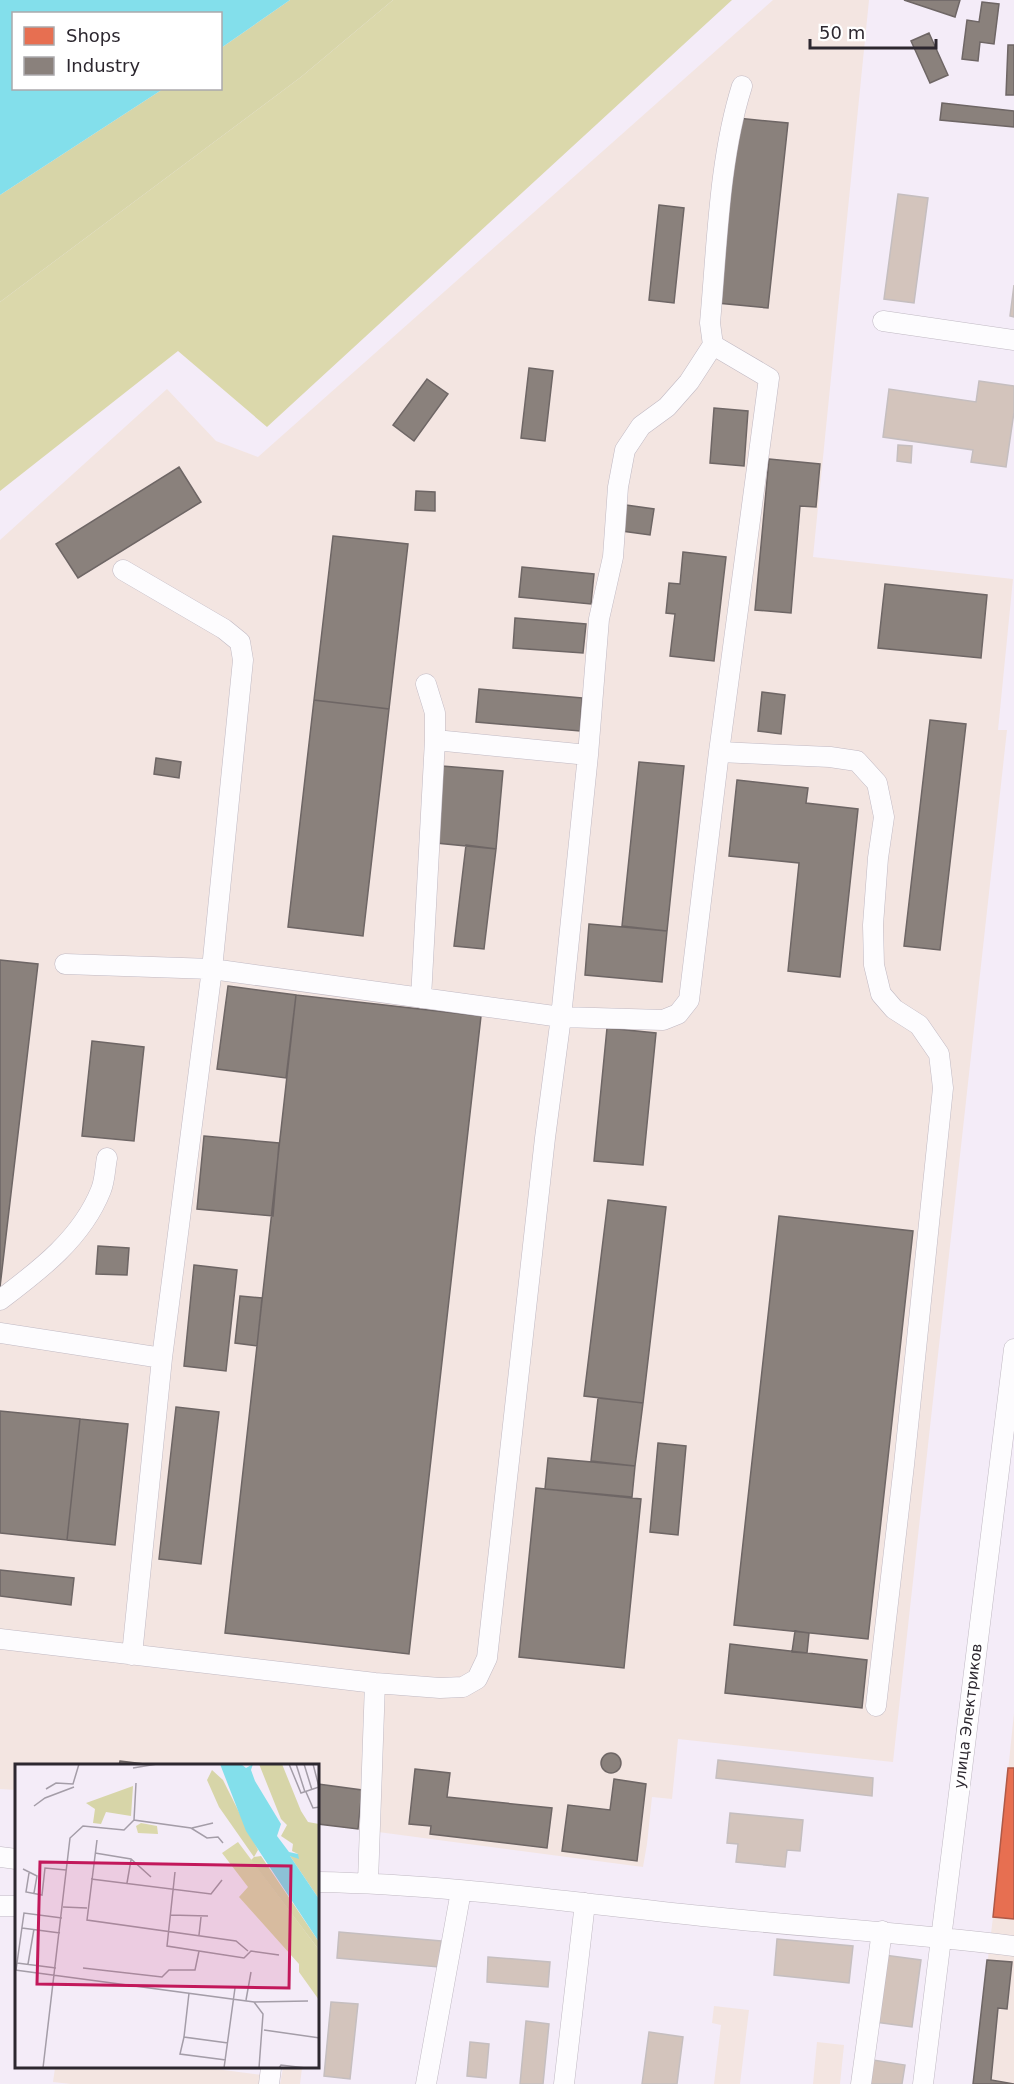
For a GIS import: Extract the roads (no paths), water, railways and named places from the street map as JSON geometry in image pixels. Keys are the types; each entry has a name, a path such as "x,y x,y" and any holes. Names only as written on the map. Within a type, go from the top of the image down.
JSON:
{"street":[{"path":"0,1640 375,1683 440,1688 463,1687 477,1679 487,1658 545,1138 561,1017 588,755 599,619 613,557 618,488 625,450 641,426 667,407 689,382 713,345 710,323 726,159 734,113 742,86"},
{"path":"883,321 1014,340"},
{"path":"65,964 212,969 561,1017 663,1020 678,1014 689,1000 769,378 713,345"},
{"path":"123,570 224,629 240,642 243,660 212,969 162,1358 132,1655"},
{"path":"421,998 435,740 435,713 426,684"},
{"path":"435,740 588,755"},
{"path":"719,753 830,756 857,761 877,783 884,818 878,858 873,925 876,975 881,994 894,1009 919,1025 939,1054 943,1088 904,1465 876,1706"},
{"path":"0,1300 43,1268 83,1224 102,1188 107,1158"},
{"path":"0,1333 162,1358"},
{"name":"улица Электриков","path":"923,2084 1014,1349"},
{"path":"368,1882 375,1683"},
{"path":"0,1857 15,1859"},
{"path":"320,1882 368,1882 790,1926 882,1931 1014,1946"},
{"path":"426,2084 461,1891"},
{"path":"564,2084 585,1903"},
{"path":"861,2084 882,1931"},
{"path":"269,2084 271,2069"}],"water":[{"path":"0,0 290,0 222,47 222,12 12,12 12,90 161,90 0,195"}]}
